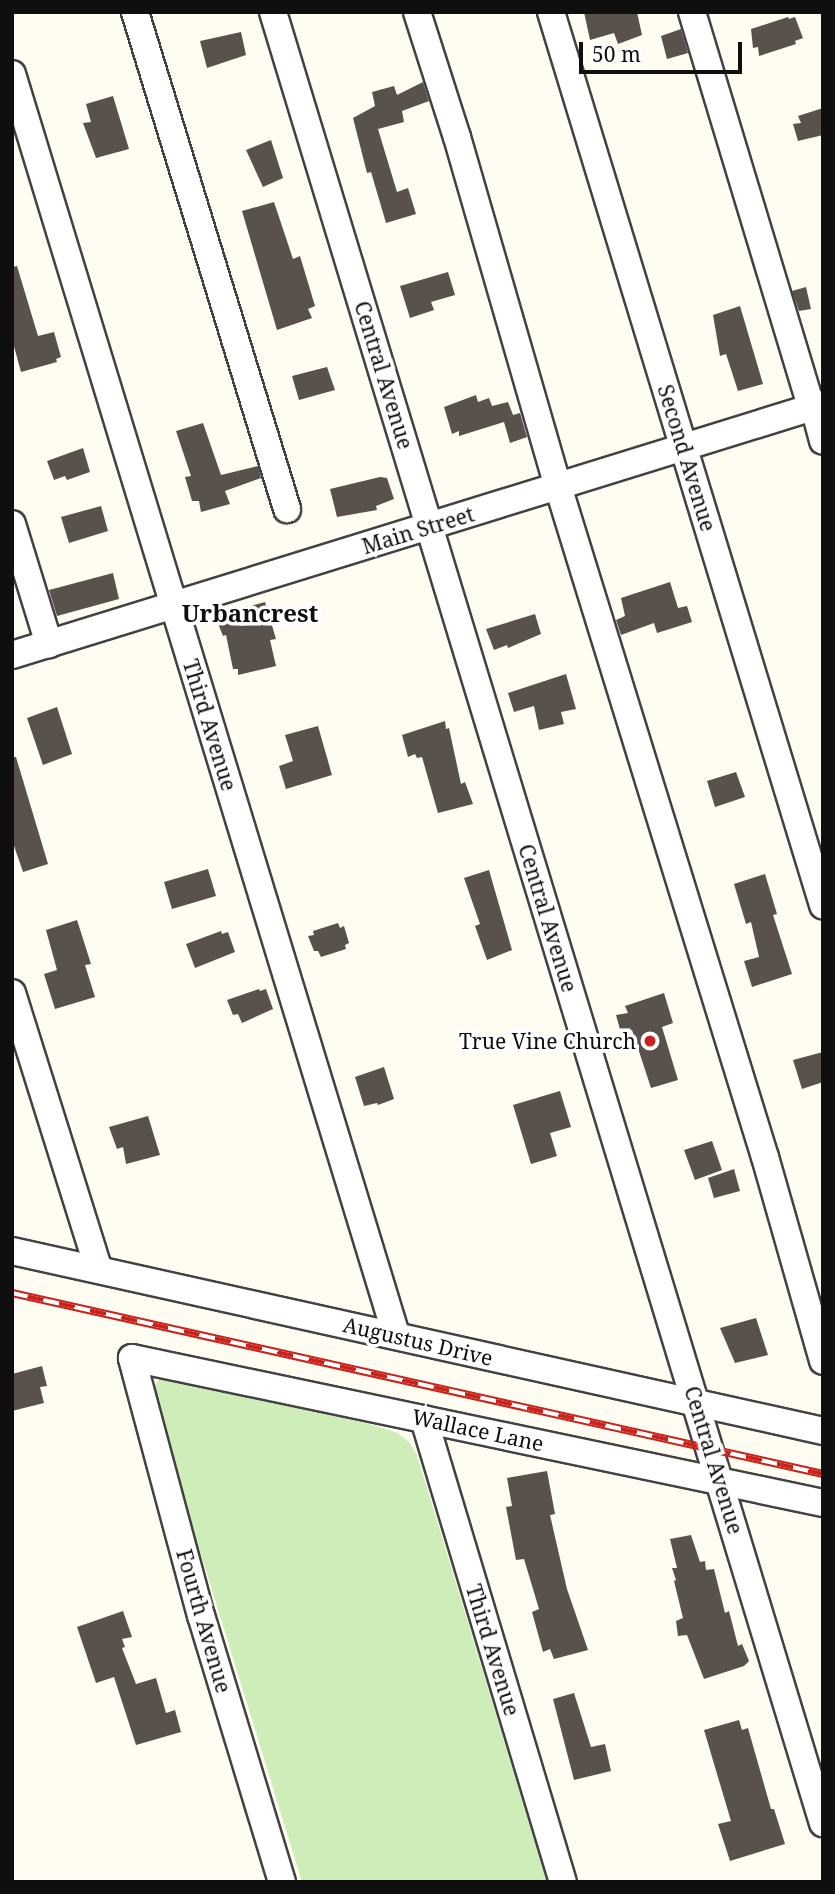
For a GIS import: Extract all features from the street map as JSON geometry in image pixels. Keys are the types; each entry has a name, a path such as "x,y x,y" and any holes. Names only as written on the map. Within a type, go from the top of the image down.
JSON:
{"street":[{"path":"135,12 286,509"},
{"name":"Central Avenue","path":"273,12 823,1824"},
{"path":"417,12 457,137 558,486 761,1143 823,1361"},
{"name":"Second Avenue","path":"551,12 823,905"},
{"path":"692,12 816,406 823,441"},
{"name":"Third Avenue","path":"12,74 396,1335"},
{"name":"Main Street","path":"12,655 816,406"},
{"path":"12,524 49,644"},
{"path":"12,993 99,1270"},
{"name":"Augustus Drive","path":"12,1251 823,1432"},
{"name":"Wallace Lane","path":"132,1358 823,1503"},
{"name":"Fourth Avenue","path":"132,1358 201,1616 282,1882"},
{"name":"Third Avenue","path":"424,1419 563,1882"}],"green space":[{"path":"162,1376 373,1425 398,1433 410,1443 417,1455 547,1882 302,1882 154,1402 154,1386"}],"building":[{"path":"584,12 637,12 642,35 618,44 614,33 590,40"},
{"path":"795,17 803,38 795,41 796,44 759,56 758,47 753,48 751,29"},
{"path":"681,29 688,53 667,59 661,36"},
{"path":"241,32 246,55 207,68 200,41"},
{"path":"423,82 429,101 402,111 404,122 378,129 397,192 408,188 416,214 386,223 371,172 367,173 353,118 375,106 372,92 394,86 397,95"},
{"path":"113,96 129,149 96,158 83,123 91,122 86,104"},
{"path":"823,108 823,135 798,141 793,124 801,123 798,116"},
{"path":"271,140 283,178 263,187 246,150"},
{"path":"274,202 293,259 300,256 315,306 308,309 312,318 277,330 242,211"},
{"path":"17,266 38,336 54,332 61,357 56,359 57,362 21,372 12,339 12,267"},
{"path":"448,272 455,295 431,302 434,310 410,318 400,286"},
{"path":"806,287 811,309 799,311 792,291"},
{"path":"740,306 763,384 738,391 726,354 720,356 713,315"},
{"path":"327,367 335,390 299,400 292,376"},
{"path":"476,395 478,402 489,398 492,406 508,402 513,415 520,413 527,437 510,443 504,422 459,436 459,431 452,434 444,407"},
{"path":"203,423 221,475 258,466 261,478 225,491 230,504 201,512 199,501 192,501 185,477 191,476 176,431"},
{"path":"83,448 90,472 67,480 65,476 54,480 47,461"},
{"path":"380,477 387,478 394,499 376,506 377,510 337,517 330,489"},
{"path":"101,506 108,531 69,543 61,517"},
{"path":"113,573 119,599 57,616 49,590"},
{"path":"670,582 678,608 687,606 692,622 657,633 654,623 621,635 616,620 625,616 621,598"},
{"path":"265,602 276,639 270,640 276,666 238,675 238,669 233,669 226,635 223,636 215,616"},
{"path":"535,614 541,634 508,648 507,645 494,650 486,629"},
{"path":"566,674 576,709 561,712 564,724 539,730 534,706 514,712 508,693"},
{"path":"57,707 72,754 43,765 27,718"},
{"path":"445,721 446,729 449,728 461,784 465,782 473,804 438,813 422,757 417,758 415,754 408,757 402,735"},
{"path":"318,726 332,775 286,789 279,766 293,761 285,735"},
{"path":"12,757 16,757 48,864 23,872 12,840"},
{"path":"736,772 745,797 715,807 707,781"},
{"path":"208,869 216,896 172,909 164,882"},
{"path":"489,870 512,950 487,960 475,926 480,924 464,878"},
{"path":"765,874 777,914 773,915 792,974 752,987 744,961 759,957 751,922 746,924 734,884"},
{"path":"77,920 91,964 85,965 95,997 55,1009 44,974 57,970 46,930"},
{"path":"338,923 340,928 344,926 349,943 345,945 346,949 321,957 318,951 314,951 308,936 314,935 313,931"},
{"path":"221,931 222,934 228,932 235,952 195,968 186,944"},
{"path":"266,989 273,1009 242,1023 238,1014 233,1015 227,1000"},
{"path":"664,993 673,1023 662,1027 678,1080 651,1088 632,1030 621,1033 616,1015 628,1013 625,1006"},
{"path":"823,1052 823,1082 802,1089 793,1060"},
{"path":"384,1067 394,1099 378,1105 364,1106 355,1077"},
{"path":"560,1091 571,1127 550,1133 557,1156 531,1164 513,1105"},
{"path":"148,1116 160,1155 126,1164 123,1147 117,1149 109,1127"},
{"path":"712,1141 722,1170 695,1180 684,1150"},
{"path":"734,1169 740,1191 714,1198 708,1178"},
{"path":"756,1318 768,1355 735,1363 720,1328"},
{"path":"42,1366 47,1386 40,1387 44,1403 12,1411 12,1374"},
{"path":"547,1471 555,1514 550,1515 567,1589 588,1650 554,1659 550,1649 543,1652 532,1612 539,1609 524,1559 516,1560 506,1507 512,1506 507,1478"},
{"path":"691,1535 700,1562 705,1561 706,1570 714,1569 725,1613 729,1611 738,1646 742,1644 749,1661 744,1666 704,1679 687,1635 678,1636 676,1621 683,1618 674,1581 676,1580 672,1568 677,1568 670,1539"},
{"path":"123,1611 132,1637 122,1639 125,1647 122,1648 136,1684 156,1678 166,1713 175,1710 181,1732 136,1745 114,1677 96,1683 77,1627"},
{"path":"574,1693 591,1747 605,1744 611,1771 574,1780 553,1699"},
{"path":"739,1720 742,1730 748,1728 771,1809 774,1809 785,1844 730,1861 718,1824 731,1821 704,1730"}],"railway":[{"path":"12,1293 823,1474"}],"place":[{"name":"True Vine Church","path":"650,1041"}],"district":[{"name":"Urbancrest","path":"250,613"}]}
